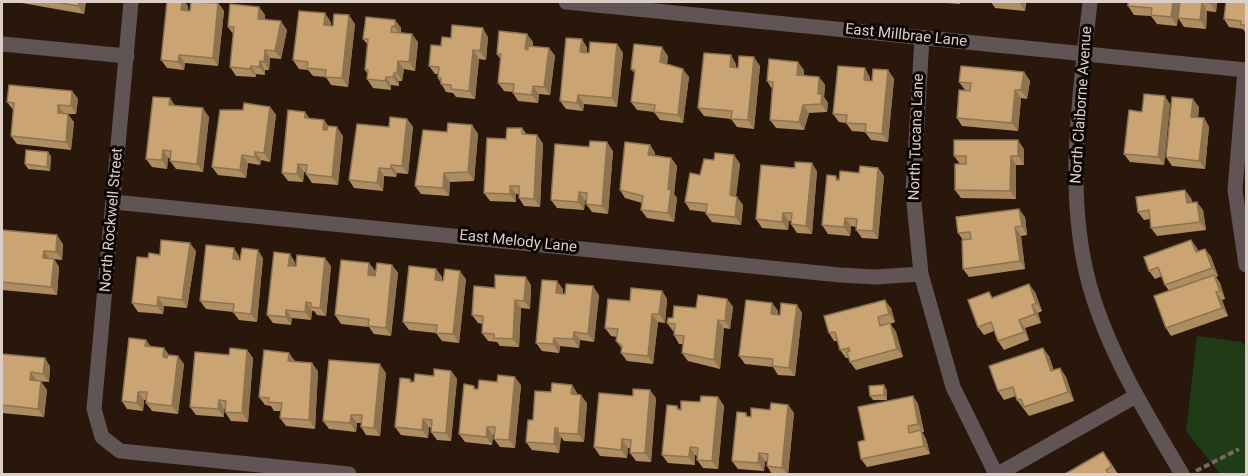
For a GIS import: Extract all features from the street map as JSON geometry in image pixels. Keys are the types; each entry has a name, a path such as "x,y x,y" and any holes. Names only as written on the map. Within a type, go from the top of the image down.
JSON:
{"street":[{"name":"North Rockwell Street","path":"131,2 94,409 102,437 120,452 349,474"},
{"name":"East Millbrae Lane","path":"566,2 1085,52 1246,70"},
{"name":"North Claiborne Avenue","path":"1090,2 1075,173 1078,217 1090,286 1104,326 1136,396 1182,474"},
{"name":"North Tucana Lane","path":"922,38 913,172 921,274 953,387 997,474"},
{"path":"2,44 127,56"},
{"path":"1246,70 1235,190 1246,265"},
{"name":"East Melody Lane","path":"114,202 840,275 876,277 921,274"},
{"path":"997,474 1136,396"}],"path":[{"path":"1190,474 1239,449"}],"green space":[{"path":"1197,336 1242,342 1246,347 1246,474 1220,474 1186,431"}],"building":[{"path":"55,2 79,2 78,6"},
{"path":"167,2 182,2 181,10 190,11 191,2 218,3 213,58 179,55 178,62 161,60"},
{"path":"1128,2 1173,2 1171,17 1151,15 1152,8 1128,6"},
{"path":"1180,2 1202,2 1200,20 1178,18"},
{"path":"1226,2 1246,2 1246,25 1241,25 1241,21 1224,19"},
{"path":"230,4 259,7 258,19 281,21 275,51 265,50 264,62 260,61 259,67 251,66 250,69 230,67 234,27 228,27"},
{"path":"299,11 325,13 324,25 333,26 334,14 349,15 342,78 325,77 326,70 307,68 308,62 293,60"},
{"path":"366,17 395,20 395,27 392,26 391,32 412,34 409,62 398,61 397,73 394,73 393,77 386,77 385,81 367,79 368,70 365,70 368,39 363,39"},
{"path":"452,25 483,28 480,51 473,50 469,91 451,89 451,85 441,84 441,78 438,78 439,67 429,66 431,45 441,46 442,37 451,38"},
{"path":"499,31 527,34 525,49 528,50 528,46 549,48 544,87 533,86 532,95 513,93 514,84 498,83 501,54 497,54"},
{"path":"566,38 582,39 580,52 589,53 590,42 617,44 612,98 578,95 577,103 560,101"},
{"path":"634,44 662,47 660,62 683,69 678,115 654,112 655,105 631,102 635,70 631,69"},
{"path":"704,53 731,55 730,67 738,68 739,56 754,57 748,120 731,119 732,111 698,108"},
{"path":"769,59 798,62 797,75 819,77 818,94 822,94 821,104 803,105 799,122 770,120 773,82 767,81"},
{"path":"838,66 865,68 864,80 872,81 873,69 888,70 882,134 865,132 866,124 846,123 847,115 833,114"},
{"path":"961,66 1024,72 1021,90 1015,90 1012,123 957,118 959,90 970,91 971,83 959,82"},
{"path":"9,85 72,91 71,106 58,105 58,113 68,114 66,142 11,136 14,103 7,102"},
{"path":"1144,94 1165,96 1158,157 1124,154 1129,110 1142,112"},
{"path":"153,97 170,98 169,105 203,108 197,164 170,161 171,151 163,150 162,160 146,159"},
{"path":"1172,97 1193,99 1191,117 1204,118 1199,161 1166,157"},
{"path":"244,103 270,107 264,153 255,152 255,157 242,155 240,170 212,167 220,110 243,110"},
{"path":"288,110 305,112 305,118 324,120 323,130 327,130 328,126 337,127 332,177 306,174 307,165 298,164 297,174 282,173"},
{"path":"390,117 407,119 402,166 391,165 391,169 379,168 377,183 349,180 357,124 389,127"},
{"path":"448,123 472,125 468,172 444,173 443,188 415,186 423,130 447,132"},
{"path":"507,128 522,128 522,134 537,135 534,199 519,198 519,186 510,186 510,194 484,193 487,138 506,139"},
{"path":"954,140 1018,140 1018,156 1011,156 1010,191 955,190 955,164 966,164 966,156 954,156"},
{"path":"590,141 607,142 602,206 586,204 587,193 579,192 578,202 551,200 555,144 589,147"},
{"path":"625,142 650,145 648,155 671,158 668,213 641,210 643,196 620,190"},
{"path":"26,150 48,152 47,167 25,164"},
{"path":"715,153 734,155 730,195 737,197 735,217 706,214 707,204 685,202 690,173 700,175 704,159 714,160"},
{"path":"795,162 812,163 806,226 791,224 792,213 783,213 782,222 756,219 761,165 795,168"},
{"path":"860,166 878,168 873,231 856,230 857,219 845,218 844,227 822,225 827,175 836,176 836,180 839,180 840,171 859,173"},
{"path":"1185,190 1187,203 1197,202 1200,222 1151,228 1149,210 1138,212 1136,197"},
{"path":"1019,209 1022,226 1015,227 1020,261 963,269 962,240 971,239 970,232 958,233 956,217"},
{"path":"2,230 57,235 56,252 44,251 43,258 54,259 51,287 2,282"},
{"path":"161,240 190,243 182,300 158,297 157,306 132,303 137,257 148,258 149,253 160,255"},
{"path":"1191,240 1196,252 1205,249 1212,268 1165,285 1158,267 1149,271 1144,257"},
{"path":"206,245 234,248 233,259 240,260 242,248 258,250 251,314 233,312 234,304 200,301"},
{"path":"274,252 290,254 288,266 296,266 297,255 325,258 320,308 311,307 311,303 306,302 305,312 286,310 286,317 267,315"},
{"path":"341,260 369,263 368,275 375,276 377,263 392,265 386,328 368,326 369,319 335,315"},
{"path":"409,266 436,269 435,280 443,281 445,269 460,271 453,334 436,333 437,325 403,322"},
{"path":"495,275 526,277 524,301 515,300 513,339 494,338 494,334 482,333 483,316 472,315 474,286 495,288"},
{"path":"1214,275 1220,291 1216,292 1222,308 1166,328 1154,296"},
{"path":"542,280 557,281 556,293 565,294 566,284 593,286 588,334 574,332 573,339 554,338 553,344 536,343"},
{"path":"1029,284 1036,303 1032,305 1035,314 1019,320 1024,332 998,341 991,322 978,327 968,300 989,292 992,298"},
{"path":"631,288 662,291 659,314 652,314 648,356 621,353 622,346 616,341 618,329 605,328 608,299 630,301"},
{"path":"698,295 727,299 725,321 718,320 714,360 682,353 684,336 674,335 675,324 667,323 668,318 673,318 674,306 696,308"},
{"path":"746,300 772,303 771,314 780,315 781,303 797,305 789,368 772,366 773,359 739,356"},
{"path":"885,300 889,314 878,317 880,326 890,323 897,349 850,362 847,352 850,351 849,348 840,350 835,332 829,333 824,316"},
{"path":"129,338 146,340 145,346 164,348 163,357 178,356 172,406 146,403 147,392 138,392 137,403 122,401"},
{"path":"230,348 247,350 242,413 225,412 226,401 219,400 218,409 190,407 195,352 229,355"},
{"path":"1043,348 1051,371 1060,368 1068,392 1024,407 1021,399 1017,400 1013,387 998,391 989,366"},
{"path":"264,350 289,353 288,361 312,363 309,420 280,418 282,403 268,402 269,398 259,397"},
{"path":"2,354 45,358 43,374 31,372 30,380 41,381 38,409 2,405"},
{"path":"329,360 380,364 374,428 361,427 362,415 351,415 350,423 323,421"},
{"path":"434,369 451,371 446,433 431,432 432,420 423,419 422,430 395,427 400,378 414,382 415,374 434,376"},
{"path":"498,375 515,377 509,440 494,439 495,427 487,427 486,437 459,434 464,384 478,389 479,380 497,382"},
{"path":"552,383 572,385 571,394 581,395 578,434 558,433 558,428 555,428 554,444 526,442 528,420 533,420 535,391 551,392"},
{"path":"884,385 884,395 870,396 869,386"},
{"path":"633,389 650,390 645,453 630,453 631,440 622,439 621,450 594,447 599,393 633,396"},
{"path":"701,396 718,397 712,461 697,460 698,448 690,447 689,457 662,455 667,405 677,406 677,409 681,410 681,401 700,402"},
{"path":"913,396 918,424 908,426 909,433 921,430 924,446 861,459 858,442 865,440 858,407"},
{"path":"771,403 788,405 782,468 767,466 768,454 759,453 758,463 732,461 737,412 746,413 746,416 751,417 751,408 770,410"},
{"path":"1103,452 1112,466 1106,470 1109,474 1065,474"}]}
